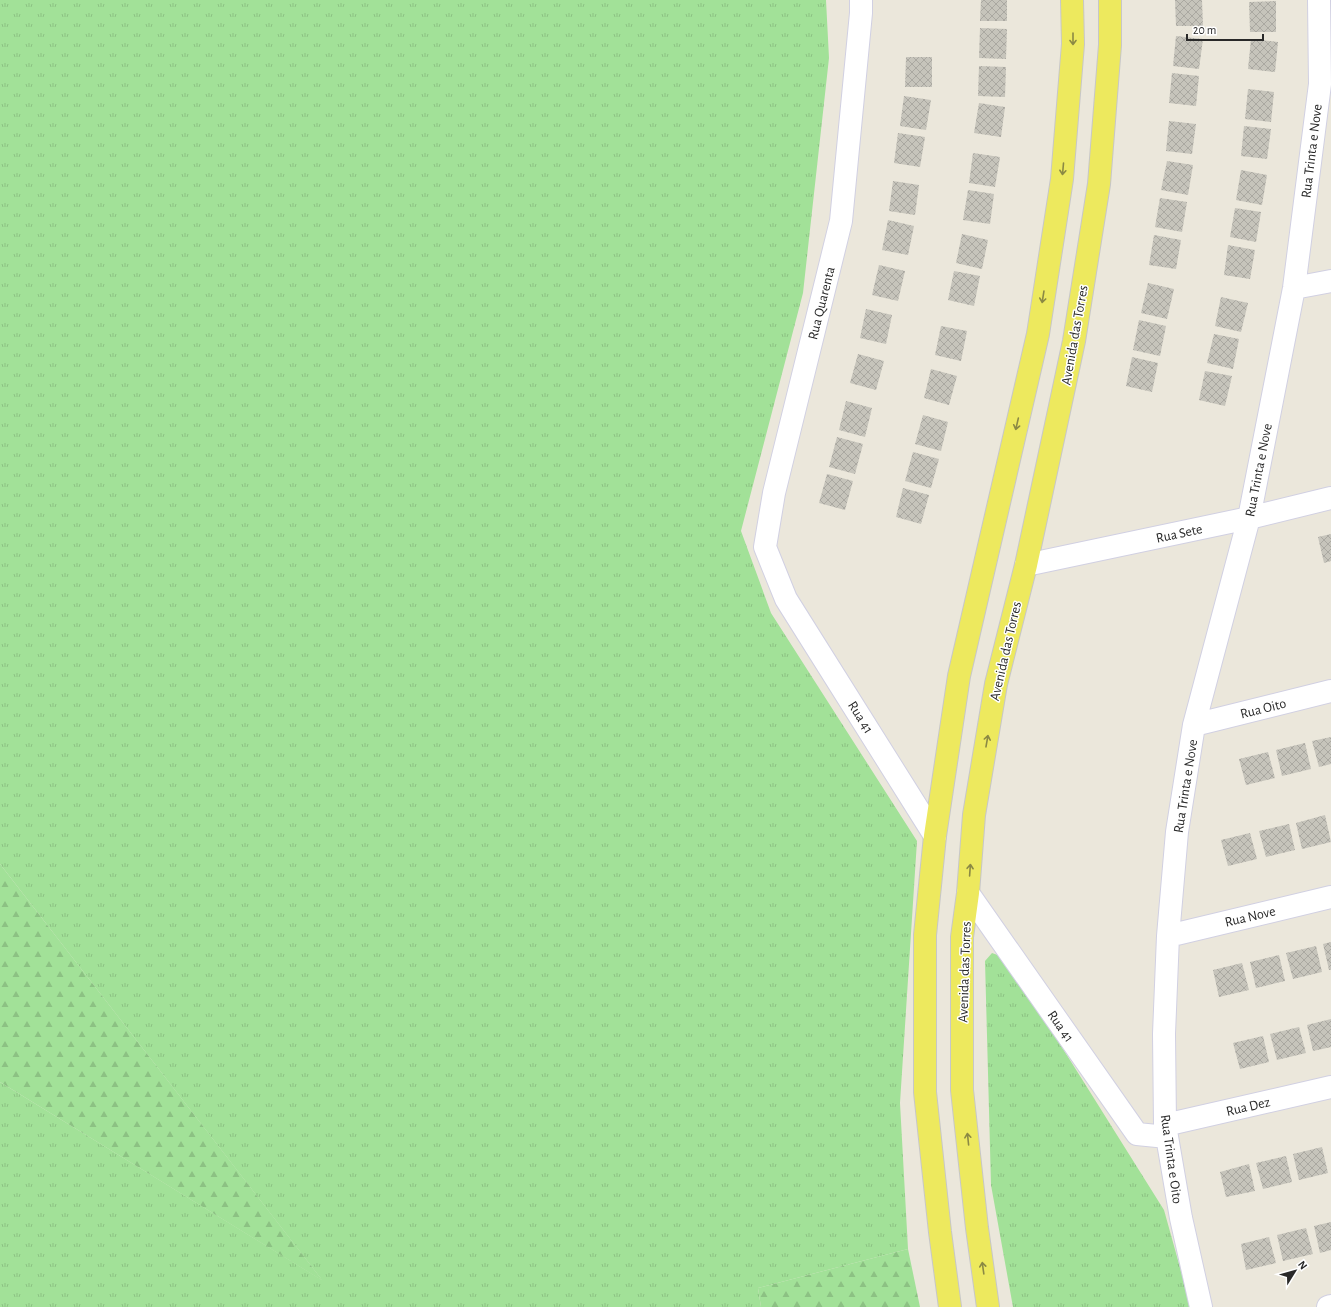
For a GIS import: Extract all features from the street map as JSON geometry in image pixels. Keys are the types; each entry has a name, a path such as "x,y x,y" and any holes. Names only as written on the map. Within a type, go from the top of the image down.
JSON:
{"main road":[{"path":"950,1307 940,1232 925,1092 925,935 935,836 959,676 1038,334 1062,179 1073,44 1072,0"},
{"name":"Avenida das Torres","path":"988,1307 977,1228 962,1090 962,937 968,893 974,815 996,684 1026,565 1074,341 1099,184 1110,45 1110,0"}],"street":[{"name":"Rua Quarenta","path":"786,599 765,547 774,493 841,221 861,0"},
{"name":"Rua Trinta e Nove","path":"1168,936 1177,832 1194,725 1249,518 1294,288 1325,82 1319,0"},
{"path":"1294,288 1331,281"},
{"name":"Rua Sete","path":"1026,565 1249,518 1331,498"},
{"name":"Rua 41","path":"786,599 935,836"},
{"name":"Rua Oito","path":"1194,725 1331,691"},
{"name":"Rua 41","path":"968,893 1137,1134 1166,1131"},
{"name":"Rua Nove","path":"1168,936 1331,897"},
{"name":"Rua Trinta e Oito","path":"1168,936 1164,1034 1166,1131 1181,1218 1202,1307"},
{"name":"Rua Dez","path":"1166,1131 1331,1087"}],"green space":[{"path":"0,0 826,0 829,58 803,293 741,531 771,613 917,841 900,1103 908,1249 758,1288 761,1307 0,1307 0,1082 322,1280 0,864"},
{"path":"0,864 323,1281 0,1082"},
{"path":"992,953 1006,958 1164,1210 1191,1307 1013,1307 991,1185 985,961"},
{"path":"908,1249 920,1307 761,1307 758,1288"}],"building":[{"path":"981,0 1007,0 1007,21 980,21"},
{"path":"1175,0 1202,0 1203,26 1176,26"},
{"path":"1276,1 1276,32 1250,32 1249,2"},
{"path":"980,28 1007,29 1006,59 979,58"},
{"path":"1176,36 1203,39 1199,69 1173,66"},
{"path":"1251,39 1278,42 1275,72 1248,69"},
{"path":"906,57 932,57 932,87 905,87"},
{"path":"979,66 1006,67 1005,97 978,96"},
{"path":"1172,73 1199,76 1196,106 1169,103"},
{"path":"1248,89 1274,92 1271,122 1245,119"},
{"path":"904,96 931,100 926,130 900,126"},
{"path":"979,103 1005,107 1001,137 974,133"},
{"path":"1169,121 1196,124 1192,154 1166,151"},
{"path":"1244,126 1271,129 1267,159 1241,156"},
{"path":"898,133 925,137 920,167 894,163"},
{"path":"973,153 1000,157 995,187 969,183"},
{"path":"1167,161 1193,165 1188,195 1161,190"},
{"path":"1241,170 1267,175 1262,205 1236,200"},
{"path":"893,181 919,185 915,215 889,211"},
{"path":"968,190 994,194 990,224 963,220"},
{"path":"1160,198 1187,202 1182,232 1155,227"},
{"path":"1235,208 1261,212 1256,242 1230,237"},
{"path":"888,220 914,226 908,255 882,250"},
{"path":"962,234 988,240 982,269 956,263"},
{"path":"1154,235 1181,240 1176,269 1149,265"},
{"path":"1228,245 1255,250 1250,279 1224,275"},
{"path":"879,265 905,271 898,301 872,295"},
{"path":"954,271 980,276 974,306 948,300"},
{"path":"1148,283 1174,289 1167,319 1141,313"},
{"path":"1221,297 1248,303 1241,332 1215,326"},
{"path":"866,309 892,315 886,344 860,338"},
{"path":"1139,320 1166,326 1160,356 1133,350"},
{"path":"941,326 967,331 961,361 935,355"},
{"path":"1214,334 1239,339 1233,369 1207,363"},
{"path":"858,354 884,361 876,390 850,383"},
{"path":"1132,357 1158,363 1152,392 1126,386"},
{"path":"931,369 957,376 949,405 924,398"},
{"path":"1205,371 1232,376 1225,406 1199,400"},
{"path":"846,401 872,408 865,437 839,430"},
{"path":"923,415 948,422 941,451 915,444"},
{"path":"837,437 863,444 855,474 829,467"},
{"path":"913,452 939,459 931,488 905,481"},
{"path":"827,474 853,481 845,510 819,503"},
{"path":"903,488 929,495 921,524 896,517"},
{"path":"1331,534 1331,561 1324,563 1318,537"},
{"path":"1331,737 1331,764 1319,767 1312,741"},
{"path":"1305,743 1311,769 1282,776 1276,750"},
{"path":"1268,752 1275,778 1246,785 1239,759"},
{"path":"1325,815 1331,842 1302,849 1296,823"},
{"path":"1289,824 1295,850 1266,857 1259,831"},
{"path":"1250,833 1257,859 1228,866 1221,840"},
{"path":"1331,942 1331,970 1329,970 1323,944"},
{"path":"1316,946 1322,972 1293,979 1286,953"},
{"path":"1279,955 1285,981 1256,988 1250,962"},
{"path":"1242,963 1249,990 1219,997 1213,970"},
{"path":"1331,1019 1331,1047 1313,1051 1307,1025"},
{"path":"1299,1027 1306,1053 1277,1060 1270,1034"},
{"path":"1263,1036 1269,1062 1240,1069 1233,1043"},
{"path":"1322,1147 1328,1173 1299,1180 1293,1154"},
{"path":"1286,1156 1292,1182 1263,1189 1256,1163"},
{"path":"1249,1164 1255,1191 1226,1197 1220,1172"},
{"path":"1331,1222 1331,1250 1320,1253 1314,1226"},
{"path":"1306,1228 1313,1254 1283,1261 1277,1235"},
{"path":"1269,1237 1276,1263 1246,1270 1241,1244"}]}
